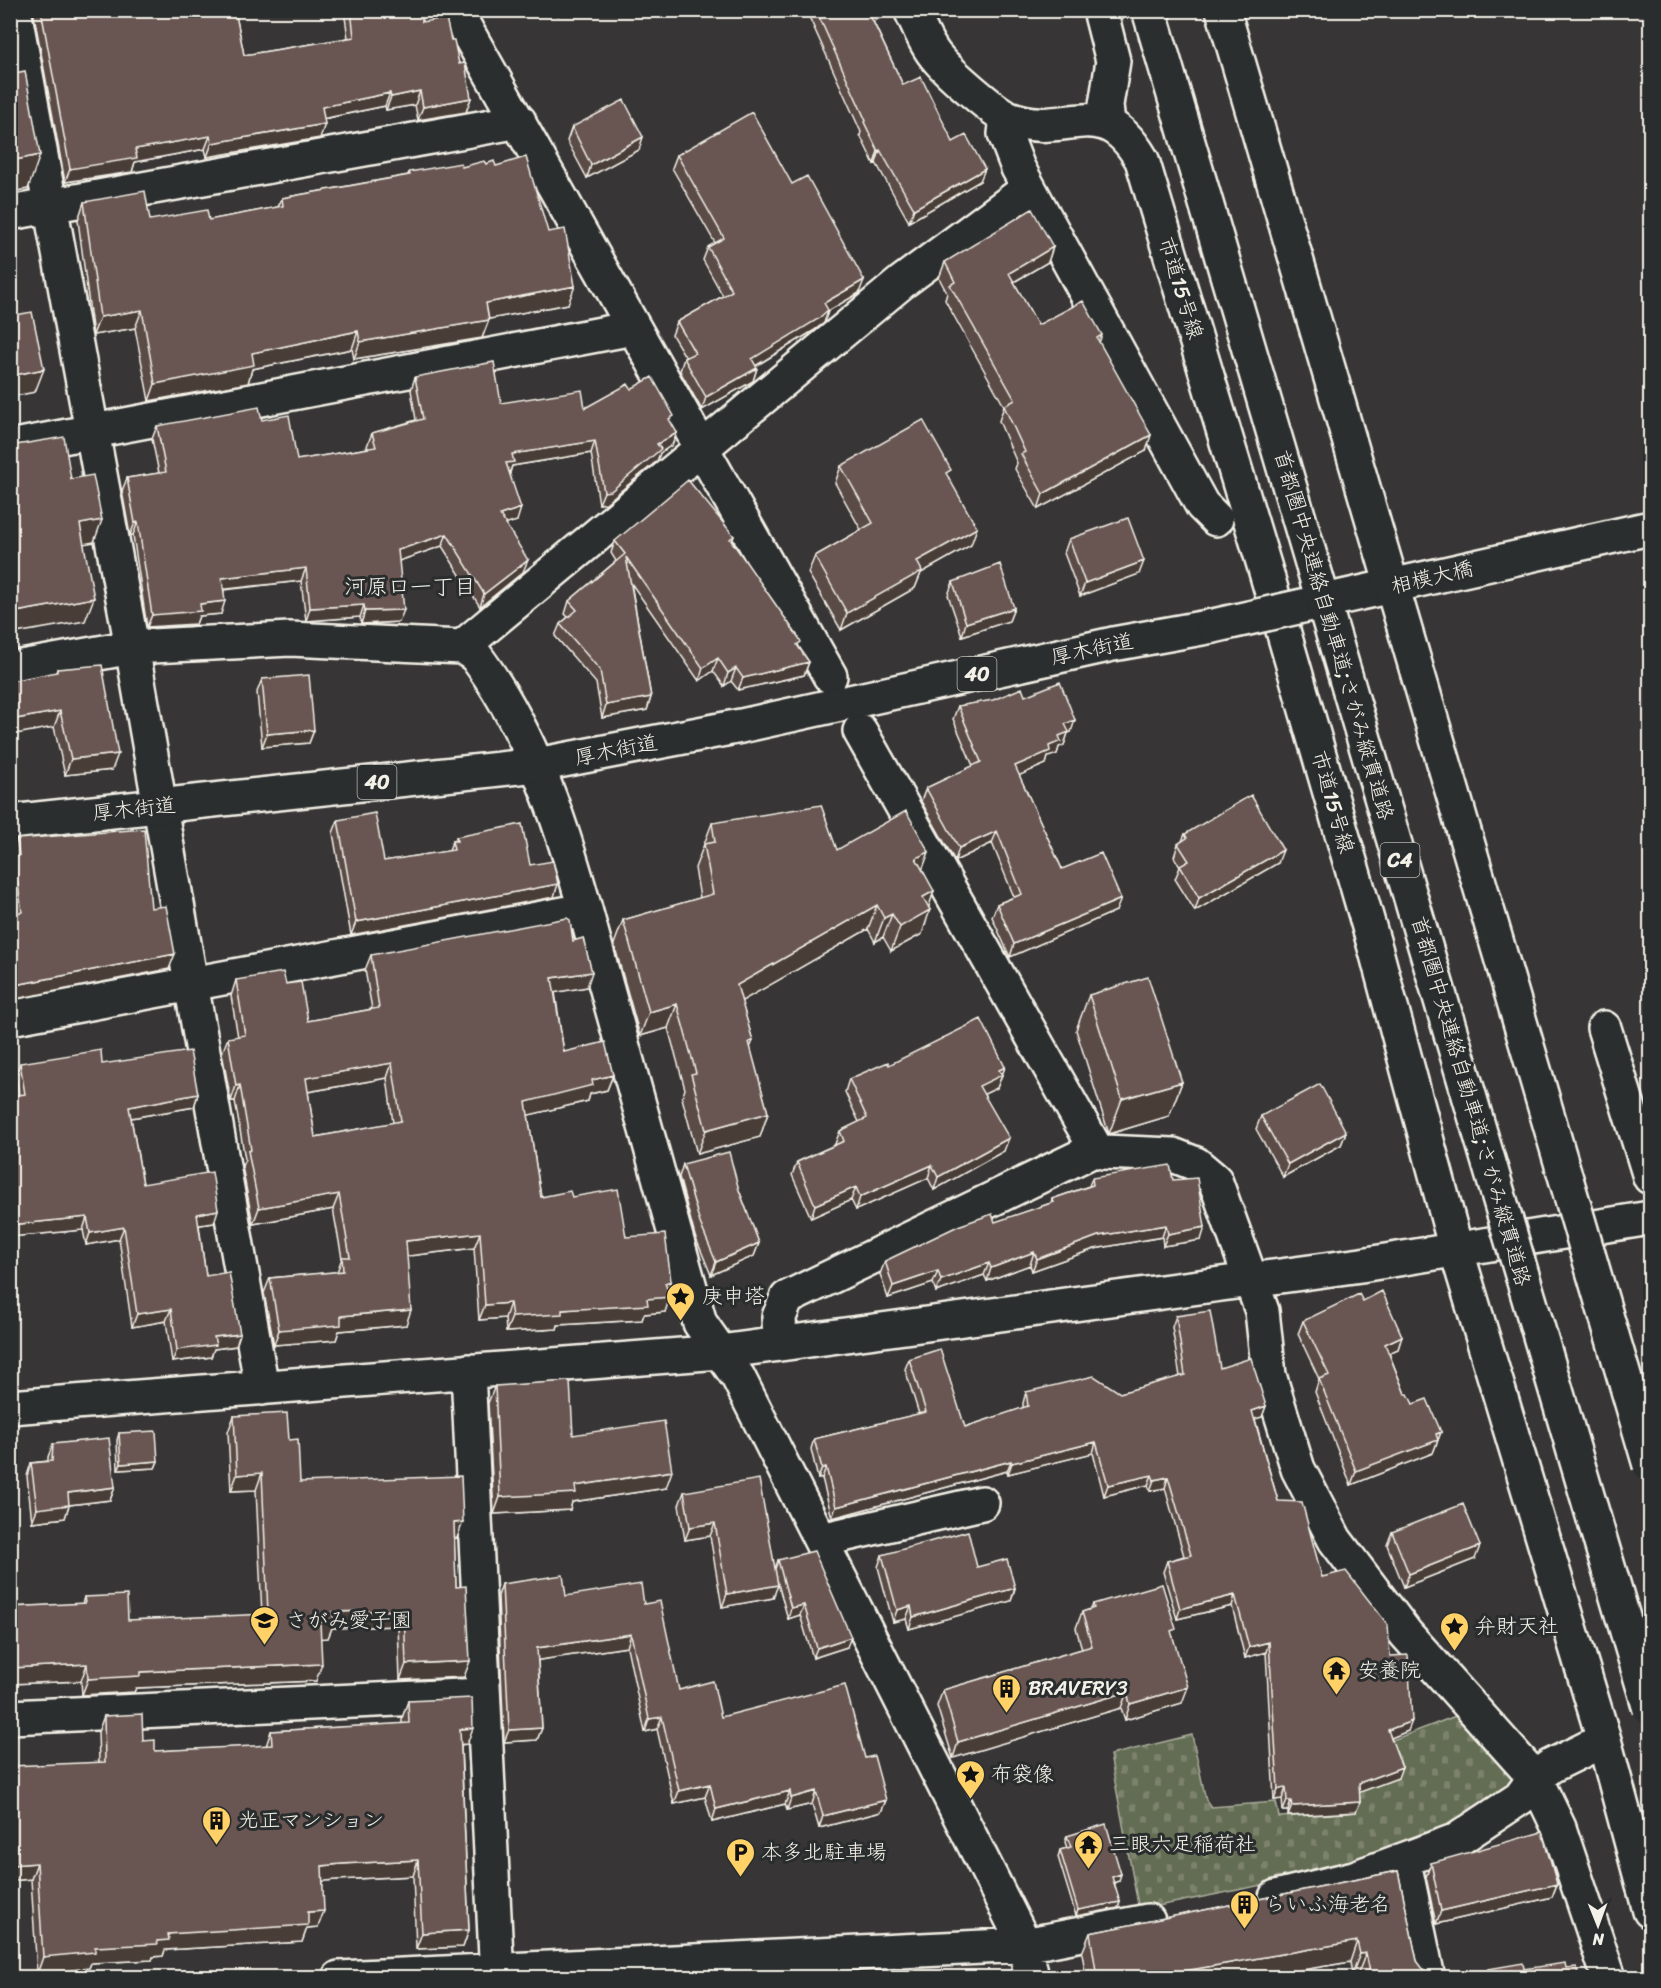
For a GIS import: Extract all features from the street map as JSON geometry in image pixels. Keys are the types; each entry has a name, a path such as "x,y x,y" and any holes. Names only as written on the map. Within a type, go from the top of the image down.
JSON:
{"main road":[{"path":"15,10 132,647 262,1388"},
{"path":"455,10 830,676"},
{"path":"911,10 937,58 1006,117 1028,123 1087,120 1108,123 1106,105 1113,61 1100,10"},
{"name":"首都圏中央連絡自動車道;さがみ縦貫道路","path":"1149,10 1650,1709"},
{"path":"1223,10 1650,1465"},
{"path":"1006,117 1005,134 1029,188 1202,506 1216,519"},
{"path":"10,213 519,121"},
{"name":"市道15号線","path":"1108,123 1130,140 1142,160 1290,653 1376,951 1456,1249 1604,1740 1650,1911"},
{"path":"462,647 704,449 902,282 1029,188"},
{"path":"10,447 633,328"},
{"name":"相模大橋","path":"1214,626 1650,528"},
{"name":"厚木街道","path":"10,822 537,765 741,726 1102,647 1214,626"},
{"path":"10,669 132,647 290,639 462,647 475,655 487,671 537,765 585,910 700,1323 738,1377 821,1540 1025,1945 1032,1977"},
{"path":"861,731 1096,1149 1103,1152 1173,1155 1203,1170 1215,1180 1262,1311 1269,1375 1298,1469 1335,1540 1406,1634 1535,1778 1559,1828 1609,1977"},
{"path":"10,1018 585,910"},
{"path":"1604,1028 1650,1177"},
{"path":"780,1344 778,1317 787,1298 1096,1149"},
{"path":"10,1407 720,1352 1251,1280 1650,1218"},
{"path":"468,1371 497,1974"},
{"path":"821,1540 982,1503"},
{"path":"10,1718 483,1695"},
{"path":"1242,1904 1299,1893 1404,1862 1457,1840 1520,1798 1535,1778 1571,1754 1604,1740"},
{"path":"1404,1862 1428,1977"},
{"path":"339,1977 497,1974 1025,1945 1173,1917"}],"green space":[{"path":"1461,1714 1514,1777 1515,1788 1471,1816 1408,1845 1370,1858 1294,1878 1139,1910 1110,1755 1192,1735 1206,1800 1211,1807 1276,1802 1279,1817 1350,1813 1356,1812 1355,1790 1387,1742"}],"building":[{"path":"41,10 235,10 244,55 354,37 351,10 421,10 422,22 446,18 459,64 465,63 471,98 423,107 420,91 391,97 390,93 322,107 325,124 212,143 210,136 135,149 137,158 70,169"},
{"path":"816,10 874,10 869,13 903,85 921,77 953,142 966,135 985,169 914,209 880,150 878,151"},
{"path":"25,71 40,155 10,161 10,74"},
{"path":"624,100 643,137 591,165 572,127"},
{"path":"752,112 792,184 807,176 864,280 824,303 828,310 818,319 752,359 757,368 706,397 684,358 695,353 677,322 732,291 708,247 724,238 677,155"},
{"path":"526,157 548,232 565,229 575,286 486,303 489,320 360,342 358,331 252,353 254,365 155,384 142,310 100,317 84,202 145,191 150,220 207,210 209,220 283,206 282,198 410,175 409,172 461,163 462,167 484,161 486,164 494,161 496,166"},
{"path":"1032,209 1053,247 1009,273 1038,325 1083,301 1102,335 1097,338 1151,435 1043,494 1021,454 1025,452 1004,406 1015,400 950,285 955,282 945,262"},
{"path":"32,312 44,369 10,376 10,316"},
{"path":"494,362 501,403 582,390 585,408 628,384 631,389 652,377 674,416 669,419 677,433 657,444 661,449 611,491 604,492 595,441 512,454 514,462 506,463 521,508 500,515 528,560 484,594 447,534 398,550 404,610 365,611 364,605 310,608 306,568 222,578 225,601 200,604 201,611 152,615 138,522 135,523 127,478 166,472 157,426 259,407 262,420 289,415 297,460 376,447 372,433 423,419 415,377"},
{"path":"923,420 951,470 946,473 977,528 917,561 922,571 847,613 815,556 873,523 841,466"},
{"path":"64,437 71,479 93,475 102,520 80,524 94,598 10,613 10,446"},
{"path":"688,480 734,536 730,539 799,638 801,642 797,645 809,662 743,678 736,668 728,673 718,658 703,668 626,557 651,697 606,705 600,670 560,624 577,610 569,601 625,554 615,541"},
{"path":"1128,518 1144,561 1085,583 1069,539"},
{"path":"1000,564 1014,608 966,623 953,582"},
{"path":"102,665 118,754 71,759 60,711 10,720 10,681 57,672 57,669"},
{"path":"309,675 314,730 267,734 262,679"},
{"path":"1060,682 1075,720 1065,724 1069,732 1059,736 1061,741 1049,746 1050,751 1015,766 1062,869 1101,853 1121,899 1014,944 997,904 1022,894 997,831 959,848 926,788 981,762 958,706 993,700 1022,688 1025,696"},
{"path":"1251,795 1283,850 1199,898 1180,866 1189,861 1178,844 1187,838 1185,834"},
{"path":"821,805 837,850 906,811 929,852 916,858 934,891 923,897 930,910 900,927 892,914 884,918 877,905 737,985 753,1041 749,1042 768,1113 706,1130 691,1074 696,1073 677,1004 649,1012 623,920 713,894 704,844 715,842 712,823"},
{"path":"375,813 384,861 454,850 452,841 457,841 456,837 522,824 530,865 553,861 558,884 356,922 338,820"},
{"path":"144,829 151,908 166,906 175,954 10,986 10,914 22,912 14,857 19,856 17,839"},
{"path":"567,918 570,920 573,941 583,938 592,972 552,978 564,1052 605,1042 613,1075 592,1080 593,1085 526,1102 541,1197 570,1191 572,1197 618,1189 626,1237 665,1234 671,1281 665,1283 670,1297 647,1299 648,1305 562,1310 562,1314 512,1317 510,1303 485,1305 480,1233 406,1241 411,1310 341,1316 341,1325 279,1330 270,1278 343,1271 342,1257 350,1257 339,1194 259,1208 248,1151 251,1150 240,1085 236,1086 228,1038 245,1035 236,980 283,972 286,984 301,982 308,1021 379,1008 371,955","holes":["392,1063 401,1121 315,1137 306,1078"]},
{"path":"1148,977 1182,1082 1122,1099 1089,995"},
{"path":"981,1019 1005,1067 999,1070 1002,1075 979,1086 1009,1138 938,1177 932,1165 860,1197 856,1187 815,1205 797,1162 844,1141 840,1131 867,1118 849,1079 888,1062 889,1065"},
{"path":"101,1050 102,1064 190,1051 198,1094 129,1107 143,1184 212,1172 218,1210 197,1214 206,1276 229,1272 240,1334 214,1337 216,1345 177,1350 171,1309 137,1314 124,1227 90,1233 87,1217 10,1225 10,1096 25,1094 20,1063"},
{"path":"1320,1084 1346,1132 1288,1164 1261,1116"},
{"path":"729,1152 739,1190 759,1243 716,1262 700,1223 683,1164"},
{"path":"1170,1165 1173,1180 1197,1178 1205,1227 1168,1234 1166,1225 1098,1236 1037,1259 1034,1252 991,1268 989,1263 941,1280 938,1271 893,1286 885,1261 958,1226 992,1214 995,1222 1054,1202 1052,1199 1093,1185 1092,1178"},
{"path":"1382,1291 1402,1336 1385,1344 1405,1394 1408,1394 1413,1404 1427,1399 1441,1432 1436,1434 1438,1440 1356,1471 1319,1379 1329,1375 1303,1321 1359,1294 1363,1301"},
{"path":"1210,1311 1220,1368 1251,1358 1266,1406 1252,1411 1278,1501 1302,1502 1322,1577 1346,1571 1388,1625 1390,1656 1408,1655 1412,1721 1388,1730 1402,1767 1359,1783 1360,1802 1292,1806 1291,1801 1287,1801 1286,1788 1278,1789 1269,1642 1249,1647 1235,1595 1180,1609 1167,1561 1191,1555 1168,1477 1154,1480 1152,1475 1108,1485 1096,1442 1012,1463 1011,1461 836,1507 826,1467 822,1468 814,1439 926,1412 909,1359 940,1349 965,1427 1028,1406 1026,1392 1094,1376 1120,1393 1185,1375 1176,1316"},
{"path":"570,1381 573,1435 664,1421 672,1471 575,1486 576,1493 500,1497 495,1386"},
{"path":"287,1413 289,1440 298,1439 300,1482 461,1476 463,1522 454,1523 456,1587 466,1586 470,1661 406,1664 404,1610 333,1612 334,1622 320,1622 322,1664 140,1672 140,1676 88,1679 87,1664 10,1668 10,1607 85,1603 84,1597 127,1595 128,1620 268,1614 262,1473 237,1475 234,1416"},
{"path":"156,1431 158,1461 121,1464 119,1433"},
{"path":"109,1438 115,1487 68,1493 69,1505 37,1509 31,1463 52,1461 53,1444"},
{"path":"759,1479 778,1585 727,1594 715,1523 690,1527 684,1492"},
{"path":"1463,1504 1480,1546 1409,1574 1392,1532"},
{"path":"968,1531 977,1567 1007,1559 1015,1588 913,1617 911,1606 897,1610 882,1555"},
{"path":"814,1551 851,1637 817,1648 804,1605 791,1608 778,1560"},
{"path":"563,1575 566,1596 641,1584 644,1604 660,1601 679,1690 713,1681 721,1717 845,1685 865,1758 874,1756 886,1800 823,1816 816,1791 791,1798 790,1791 716,1809 710,1784 679,1791 662,1717 649,1719 631,1634 537,1648 542,1728 509,1730 502,1584"},
{"path":"1162,1584 1176,1629 1171,1631 1188,1687 1130,1704 1127,1692 958,1742 943,1690 1092,1646 1082,1612 1094,1608 1093,1604"},
{"path":"472,1698 473,1728 460,1729 469,1930 422,1933 418,1860 341,1864 322,1866 324,1911 308,1912 308,1925 168,1934 169,1940 157,1941 158,1944 95,1947 95,1952 43,1957 37,1863 10,1865 10,1766 105,1762 104,1716 142,1714 143,1741 155,1740 155,1751 272,1745 271,1731 409,1723 408,1701"},
{"name":"三眼六足稲荷社","path":"1106,1824 1121,1874 1112,1877 1120,1902 1078,1910 1060,1850 1071,1847 1067,1836"},
{"path":"1542,1832 1557,1884 1441,1911 1431,1863"},
{"path":"1398,1871 1417,1961 1428,1977 1371,1977 1366,1953 1360,1954 1357,1941 1150,1977 1097,1977 1090,1933"},
{"path":"1523,1963 1524,1969 1565,1963 1566,1968 1577,1967 1578,1977 1490,1977 1488,1969"},
{"path":"683,1973 684,1977 594,1977"},
{"path":"999,1975 999,1977 941,1977"}],"place":[{"name":"庚申塔","path":"681,1322"},
{"name":"さがみ愛子園","path":"265,1646"},
{"name":"弁財天社","path":"1454,1652"},
{"name":"安養院","path":"1337,1696"},
{"name":"BRAVERY3","path":"1007,1714"},
{"name":"布袋像","path":"970,1800"},
{"name":"光正マンション","path":"217,1846"},
{"name":"三眼六足稲荷社","path":"1088,1870"},
{"name":"本多北駐車場","path":"740,1878"},
{"name":"らいふ海老名","path":"1244,1930"}],"district":[{"name":"河原口一丁目","path":"410,586"}]}
